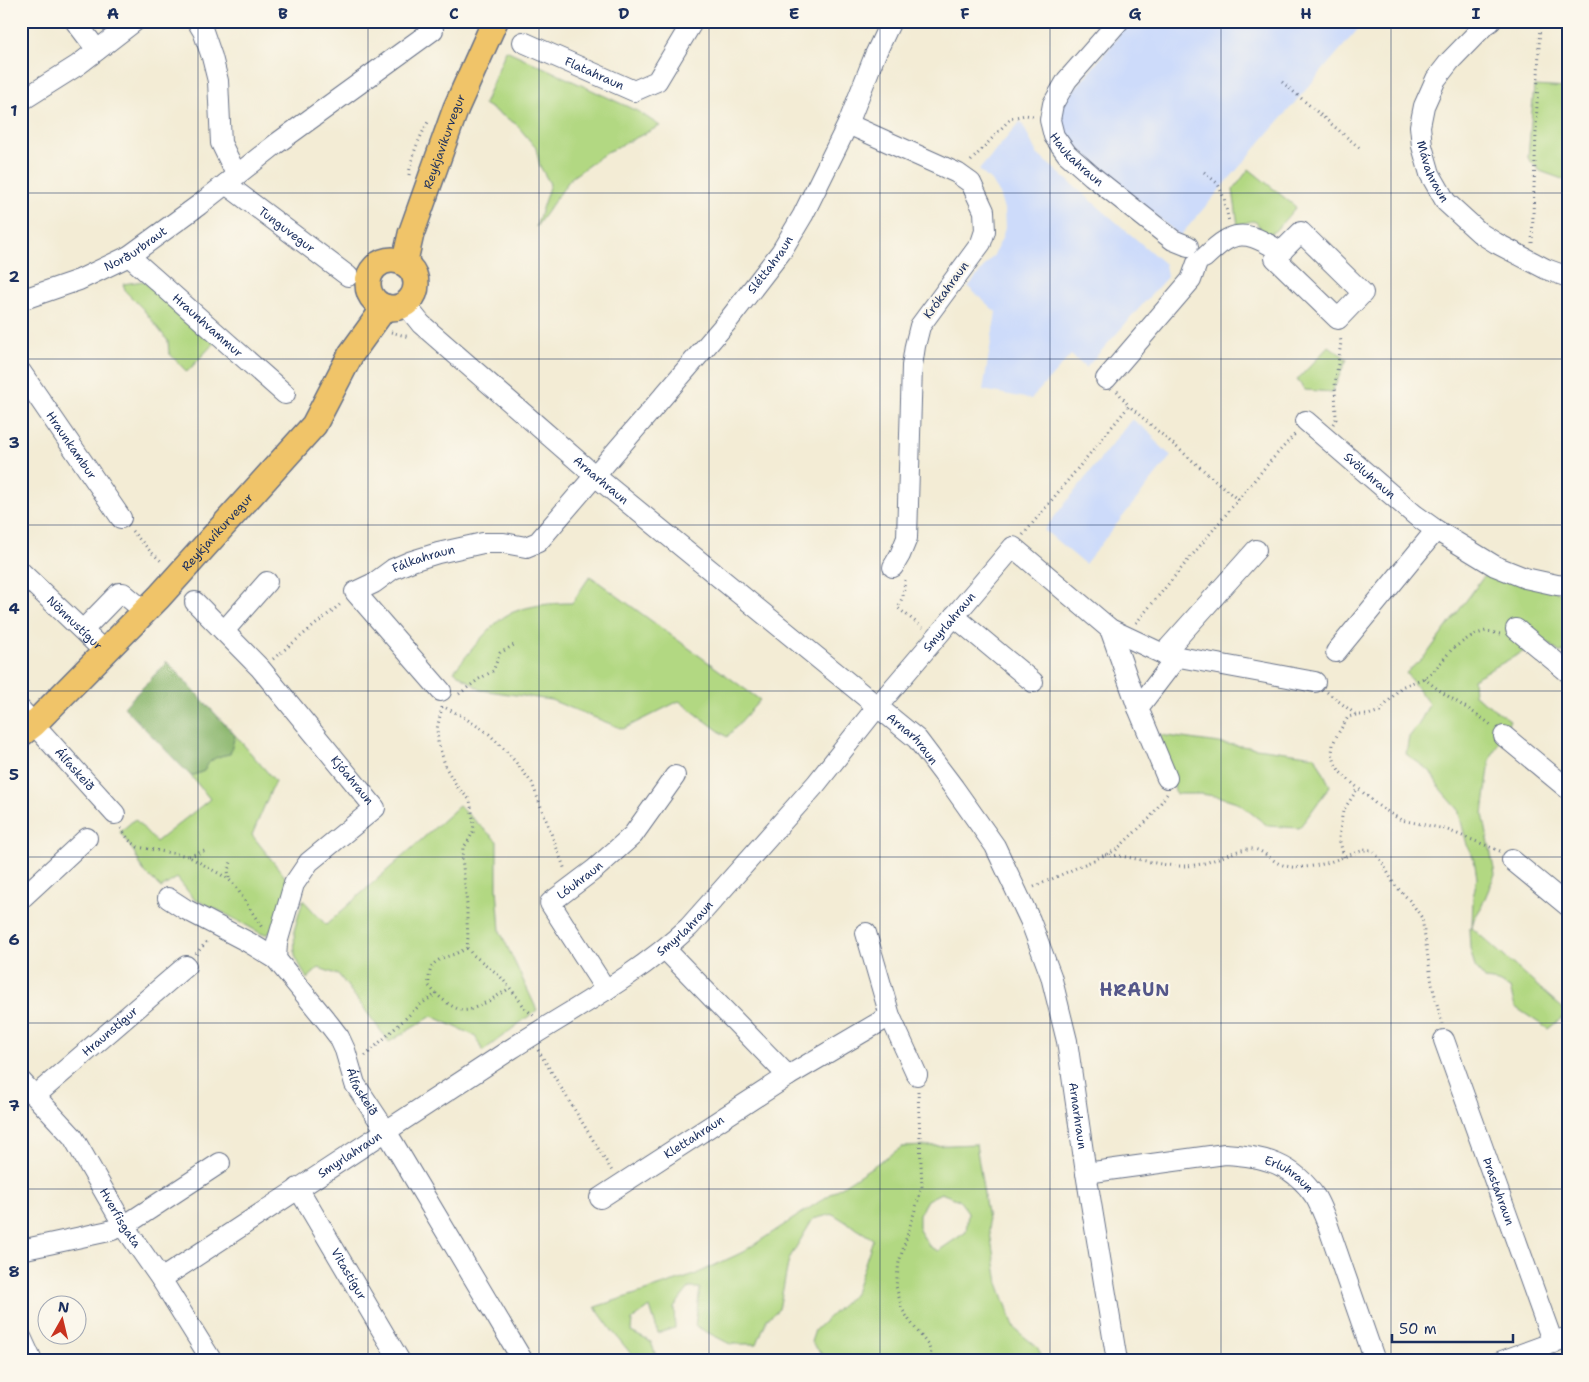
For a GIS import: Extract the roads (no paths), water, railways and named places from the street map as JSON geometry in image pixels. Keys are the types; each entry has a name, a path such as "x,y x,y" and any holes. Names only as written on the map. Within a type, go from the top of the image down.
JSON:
{"main road":[{"name":"Reykjavíkurvegur","path":"397,263 442,109 483,21"},
{"name":"Reykjavíkurvegur","path":"397,263 406,256 411,234 456,108 495,21"},
{"path":"379,263 397,263 412,272 416,284 412,297 387,310 368,290 369,275 379,263"},
{"name":"Reykjavíkurvegur","path":"24,719 95,642 177,563 305,421 387,310"},
{"name":"Reykjavíkurvegur","path":"95,642 159,597 314,425 351,354 387,310"}],"street":[{"path":"75,21 98,50"},
{"path":"21,101 78,65 136,21"},
{"path":"197,21 203,31 212,57 218,82 222,143 231,179"},
{"path":"426,191 460,124 506,21"},
{"name":"Flatahraun","path":"523,42 634,91 657,81 694,21"},
{"name":"Sléttahraun","path":"594,475 727,322 781,252 803,216 848,124 891,21"},
{"name":"Haukahraun","path":"1119,21 1067,80 1053,104 1050,120 1054,136 1067,154 1092,176 1173,240 1197,255"},
{"name":"Mávahraun","path":"1492,21 1484,26 1450,61 1436,79 1424,106 1420,126 1422,146 1430,174 1446,202 1480,233 1496,244 1568,277"},
{"name":"Norðurbraut","path":"21,300 79,280 129,256 433,30"},
{"name":"Krókahraun","path":"848,124 957,173 971,183 984,210 985,232 981,243 920,326 916,339 912,366 907,538 896,561"},
{"name":"Tunguvegur","path":"231,179 348,276"},
{"path":"1301,232 1363,293 1338,319 1275,258 1282,252 1301,232"},
{"path":"1106,379 1191,280 1197,255 1232,237 1244,235 1282,252"},
{"name":"Hraunhvammur","path":"129,256 285,394"},
{"name":"Arnarhraun","path":"387,310 422,324 594,475 917,739 995,846 1030,920 1051,976 1067,1041 1086,1173 1117,1361"},
{"name":"Hraunkambur","path":"21,372 121,518"},
{"name":"Svöluhraun","path":"1306,421 1415,515 1436,530 1495,566 1525,578 1568,586"},
{"name":"Fálkahraun","path":"448,699 355,592 374,583 393,569 438,553 483,543 504,543 526,547 538,542 594,475"},
{"path":"1336,652 1436,530"},
{"name":"Smyrlahraun","path":"161,1279 530,1037 606,990 666,949 816,784 877,707 1012,547 1118,632"},
{"path":"1138,708 1170,656 1256,550"},
{"name":"Nönnustígur","path":"21,572 95,642"},
{"path":"224,632 267,582"},
{"name":"Kjóahraun","path":"195,602 260,668 375,808 309,862 294,884 277,943 276,959"},
{"path":"954,616 1033,682"},
{"path":"1516,629 1568,672"},
{"path":"1118,632 1170,656 1315,682"},
{"path":"1118,632 1138,708 1166,778"},
{"name":"Álfaskeið","path":"24,719 115,814"},
{"path":"1504,736 1568,789"},
{"name":"Lóuhraun","path":"606,990 550,903 595,869 633,835 675,776"},
{"path":"21,899 87,838"},
{"path":"1512,860 1568,906"},
{"name":"Álfaskeið","path":"168,898 276,959 339,1037 355,1084 386,1131 523,1361"},
{"path":"866,933 890,1016 917,1075"},
{"path":"666,949 788,1076"},
{"name":"Hraunstígur","path":"35,1096 186,966"},
{"name":"Klettahraun","path":"600,1198 788,1076 890,1016"},
{"name":"Þrastahraun","path":"1444,1040 1560,1340"},
{"name":"Hverfisgata","path":"21,1081 72,1137 124,1226 161,1279 212,1361"},
{"name":"Erluhraun","path":"1086,1173 1225,1154 1253,1157 1278,1163 1286,1168 1306,1185 1317,1200 1326,1220 1375,1361"},
{"path":"21,1250 124,1226 220,1163"},
{"name":"Vitastígur","path":"298,1188 400,1361"},
{"path":"21,1338 32,1361"},
{"path":"1502,1361 1560,1340"}],"district":[{"name":"HRAUN","path":"1135,990"}]}
